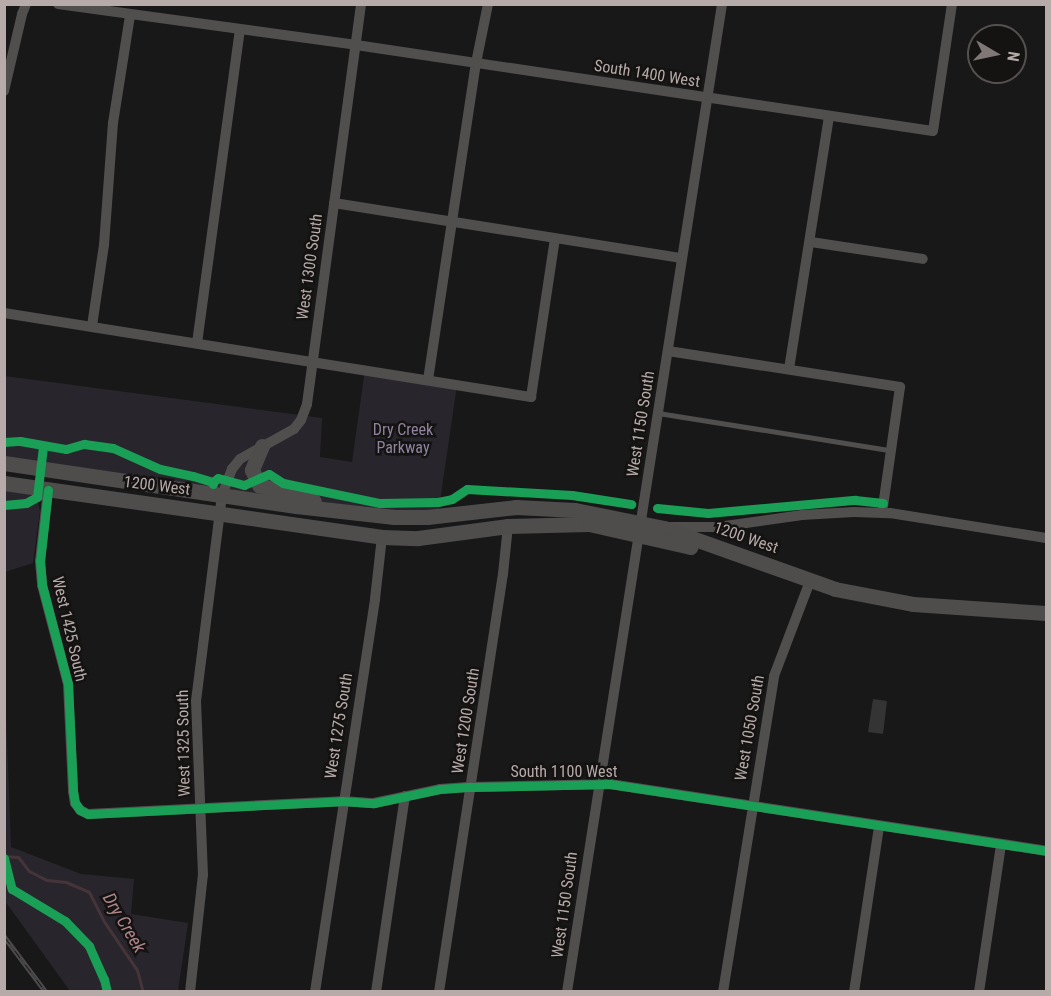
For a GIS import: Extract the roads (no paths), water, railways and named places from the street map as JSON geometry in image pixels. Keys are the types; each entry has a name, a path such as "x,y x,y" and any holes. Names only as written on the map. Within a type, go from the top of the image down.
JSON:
{"street":[{"path":"4,91 26,4"},
{"name":"South 1400 West","path":"58,4 130,16 356,45 933,131 952,4"},
{"name":"West 1300 South","path":"222,495 232,469 240,459 284,436 301,420 307,404 362,4"},
{"path":"428,381 476,63 488,4"},
{"name":"West 1150 South","path":"567,992 722,4"},
{"path":"92,326 104,245 113,123 130,16"},
{"path":"197,343 240,30"},
{"path":"789,369 811,242 829,116"},
{"path":"334,203 453,224 682,258"},
{"path":"4,313 531,397 555,239"},
{"path":"811,242 923,259"},
{"path":"668,351 900,387 882,513"},
{"path":"262,446 252,470 259,485 337,509"},
{"name":"1200 West","path":"4,463 394,517 427,517 516,507 575,510 728,556 854,600 928,612 1047,621"},
{"name":"1200 West","path":"4,483 220,512 382,537 418,537 508,526 590,524 639,529 664,528 809,584 913,604 1047,613"},
{"name":"West 1425 South","path":"48,490 40,561 42,585 68,684 73,791 80,810"},
{"name":"West 1325 South","path":"190,992 203,875 196,701 222,495"},
{"path":"664,528 718,526 825,513 882,513 1047,538"},
{"name":"West 1200 South","path":"439,992 508,526"},
{"name":"West 1275 South","path":"315,992 342,801 375,599 382,537"},
{"name":"West 1050 South","path":"723,992 751,805 774,676 809,584"},
{"name":"South 1100 West","path":"80,810 88,814 342,801 374,802 471,787 598,784 751,805 879,827 1047,851"},
{"path":"376,992 405,796"},
{"path":"854,992 879,827"},
{"path":"979,992 1001,845"}],"lane":[{"path":"657,413 890,450"}],"waterway":[{"name":"Dry Creek","path":"4,856 18,857 29,871 47,880 66,882 89,892 103,920 137,970 143,992"}],"railway":[{"path":"4,936 46,992"}],"park label":[{"name":"Dry Creek Parkway","path":"403,439"}]}
